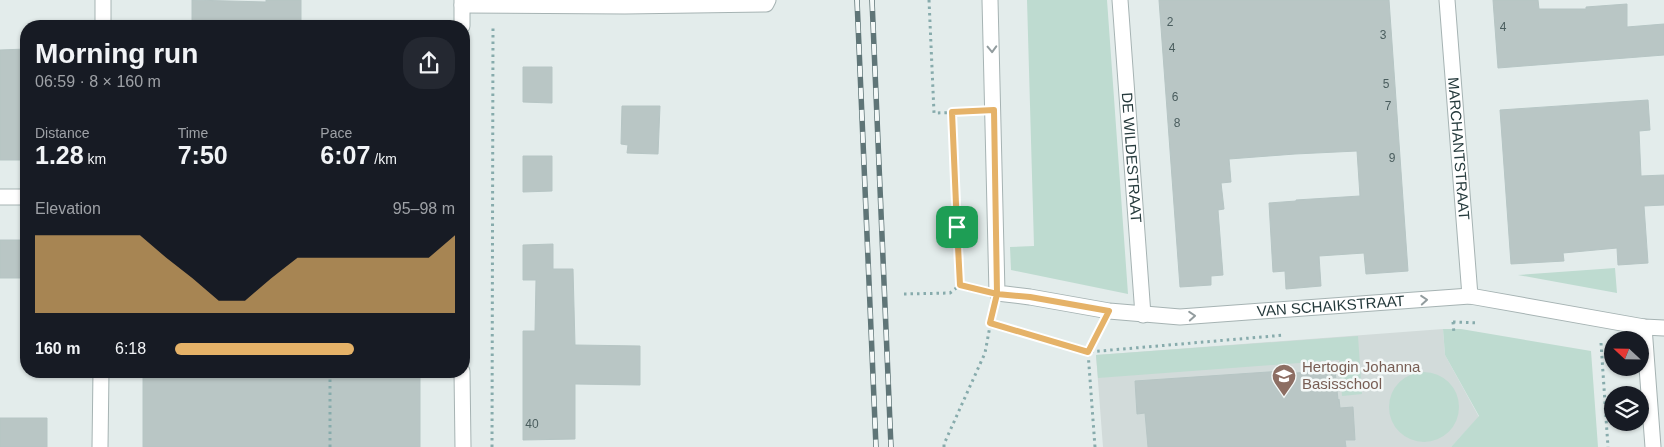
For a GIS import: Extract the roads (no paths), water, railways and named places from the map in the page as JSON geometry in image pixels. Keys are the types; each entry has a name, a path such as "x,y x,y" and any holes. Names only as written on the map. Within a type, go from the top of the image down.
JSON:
{"street":[{"path":"103,0 104,20"},
{"path":"462,20 462,2 493,5 625,6 699,3 766,4 768,0"},
{"name":"VAN SCHAIKSTRAAT","path":"990,0 997,294 1030,297 1109,311 1180,317 1470,296 1644,327 1664,328"},
{"name":"DE WILDESTRAAT","path":"1120,0 1143,315"},
{"name":"MARCHANTSTRAAT","path":"1447,0 1470,296"},
{"path":"0,197 20,197"},
{"path":"1644,327 1653,447"},
{"path":"100,447 101,378"},
{"path":"462,378 463,447"}],"railway":[{"path":"857,0 876,447"},
{"path":"872,0 891,447"}],"place":[{"name":"Hertogin Johanna Basisschool","path":"1284,397"}]}
